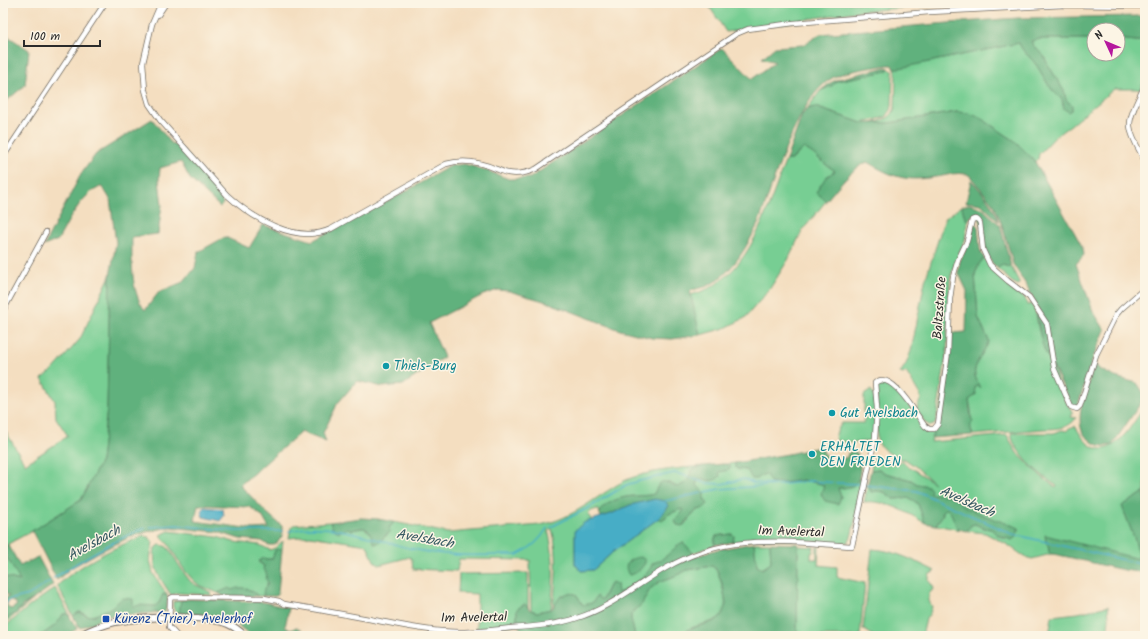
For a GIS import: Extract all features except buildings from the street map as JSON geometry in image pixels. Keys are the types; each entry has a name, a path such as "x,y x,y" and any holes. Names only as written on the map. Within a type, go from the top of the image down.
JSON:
{"main road":[{"path":"78,636 93,629 115,622 134,619 170,618 201,619 220,622 234,627 245,636"}],"street":[{"path":"3,157 105,3"},
{"path":"161,3 152,24 143,63 145,90 149,104 160,120 227,195 238,205 270,224 288,231 307,234 326,232 446,164 457,161 469,161 495,168 506,173 526,173 536,169 736,34 748,29 794,23 937,12 1064,5 1145,6"},
{"path":"152,24 166,3"},
{"path":"1145,85 1143,95 1131,116 1130,125 1133,136 1145,161"},
{"name":"Baltzstraße","path":"852,546 875,438 877,408 874,386 875,383 881,380 895,386 928,428 934,429 938,424 948,352 952,277 967,241 972,220 978,220 980,223 983,250 990,264 1008,281 1029,297 1047,324 1054,368 1066,397 1071,407 1074,409 1077,409 1080,406 1096,355 1116,315 1145,288"},
{"path":"3,311 46,232"},
{"name":"Im Avelertal","path":"170,618 170,600 173,597 264,598 280,601 284,604 426,630 460,632 531,627 576,619 590,614 613,603 666,568 693,555 716,547 753,541 852,546"},
{"path":"170,618 169,627 177,636"}],"green space":[{"path":"707,3 973,3 860,11 726,32"},
{"path":"1142,16 1145,17 1145,42 1126,40 1126,22 1086,22 1086,39 1041,39 1031,41 1044,56 1064,91 1066,100 1072,105 1072,109 1069,112 1064,109 1062,99 1051,88 1037,66 1019,43 900,68 894,68 892,65 888,65 853,71 834,77 821,87 809,102 798,122 788,143 758,224 743,252 723,276 705,287 690,291 700,335 672,339 652,338 620,330 547,302 509,291 498,290 483,295 429,323 444,357 403,385 383,387 357,381 337,404 323,433 326,442 301,432 240,485 282,526 282,536 274,545 268,545 262,541 240,539 218,532 170,527 146,532 128,538 71,568 57,580 32,531 81,500 101,461 107,409 110,276 116,243 110,199 102,186 91,192 81,202 58,240 44,246 81,174 96,154 152,119 172,144 180,147 219,192 223,204 220,207 190,179 181,162 160,168 159,180 162,205 158,234 132,237 134,285 140,303 145,310 159,292 183,282 195,268 198,252 225,237 249,248 263,225 312,241 394,198 450,166 464,164 509,179 530,178 722,48 752,79 775,62 762,58 775,47 803,45 820,34 1018,18","holes":["198,505 250,507 262,516 269,528 253,529 195,521"]},
{"path":"3,26 9,37 29,50 25,85 3,104"},
{"path":"1041,39 1086,39 1086,62 1126,62 1126,40 1145,42 1145,79 1140,90 1114,89 1056,136 1039,154 1038,159 1035,162 1015,141 979,117 968,113 956,112 889,123 872,123 889,117 894,111 896,73 894,68 1019,43 1037,66 1051,88 1062,99 1063,106 1066,100 1064,91 1044,56 1031,41"},
{"path":"886,67 889,68 887,71 837,81 833,85 820,91 838,79"},
{"path":"889,68 893,72 892,106 886,117 862,123 815,107 807,109 820,91 833,85 837,81 887,71"},
{"path":"815,107 862,123 889,123 957,112 968,113 979,117 1015,141 1034,160 1083,248 1084,255 1076,264 1093,311 1105,330 1093,358 1078,405 1076,407 1072,406 1045,351 1041,339 1037,314 1039,312 1028,288 1013,264 1002,225 994,205 969,175 956,174 915,179 907,178 892,175 867,162 855,169 826,201 816,192 826,177 835,171 804,148 791,160 786,160 802,115 807,109"},
{"path":"804,148 835,171 817,192 826,201 802,231 788,260 769,290 745,318 725,328 700,335 690,295 713,286 740,262 767,212 786,160 792,160"},
{"path":"971,180 991,205 999,222 981,204 966,202"},
{"path":"969,204 982,208 1000,225 1011,266 1009,267 1003,265 997,268 990,261 986,253 980,219 977,215 973,215 968,221 964,214 962,206"},
{"path":"962,206 965,218 968,221 965,240 955,262 950,280 947,350 936,422 934,425 930,426 916,411 921,398 920,395 906,372 903,374 900,373 906,364 911,351 925,281 945,218"},
{"path":"975,223 978,227 980,250 984,258 979,264 975,274 978,317 989,341 975,368 975,378 981,388 977,386 975,387 976,395 969,400 971,418 973,421 971,429 973,435 931,438 937,429 949,362 952,333 966,332 967,291 958,272 960,261 971,238 973,225"},
{"path":"984,258 997,274 1025,298 1027,305 1030,303 1033,306 1041,338 1063,394 1073,413 1071,417 1076,418 1070,424 1058,428 973,435 970,427 972,417 969,400 976,395 974,387 977,386 980,388 975,376 975,368 989,341 978,317 975,274 979,264"},
{"path":"1003,265 1008,267 1011,266 1020,284 1018,285 1012,282 996,267"},
{"path":"110,276 107,409 101,461 81,500 32,531 8,544 3,550 3,427 25,464 68,436 56,418 55,401 42,379 53,370 80,339"},
{"path":"1095,364 1099,369 1115,377 1137,383 1145,395 1112,445 1109,446 1100,446 1092,442 1083,434 1080,423 1081,406"},
{"path":"882,384 895,390 907,402 927,430 934,432 931,442 1007,435 1017,453 1056,488 1057,486 1036,470 1016,448 1011,433 1054,433 1062,430 1067,431 1069,428 1075,426 1090,445 1099,449 1107,448 1122,438 1145,406 1145,492 1122,506 1135,540 1140,559 1048,544 1049,552 1051,554 1032,559 1025,557 1008,545 985,533 967,531 971,525 975,524 991,529 1006,539 1019,531 1019,528 966,508 950,495 930,494 928,486 917,484 911,480 885,473 879,469 871,470 873,458 895,464 901,461 934,483 915,466 903,458 902,460 884,450 879,444 877,440 877,389 879,385"},
{"path":"871,390 874,400 875,414 872,439 868,441 850,443 837,441 835,437 842,423 864,423 864,395"},
{"path":"820,447 831,464 836,462 840,466 840,460 847,457 848,453 853,451 858,454 860,460 859,475 856,483 851,487 838,488 841,497 838,504 825,501 821,494 824,486 821,484 802,480 783,483 770,482 764,474 757,479 752,479 747,470 737,469 735,467 735,463"},
{"path":"735,463 737,469 747,470 750,473 762,476 764,474 783,483 802,480 821,484 824,486 832,502 838,504 841,497 838,488 844,488 855,484 859,479 865,479 851,537 848,542 841,543 765,539 733,542 734,536 732,534 716,536 715,545 693,553 687,547 661,561 653,563 651,568 643,577 633,585 618,593 611,582 602,600 583,606 576,594 556,603 553,607 556,578 556,548 552,529 548,530 552,550 553,570 551,609 537,612 531,610 530,560 459,559 457,571 413,569 412,560 410,557 379,565 374,561 367,545 310,536 289,538 291,527 293,525 330,522 333,529 348,528 352,530 364,528 371,533 373,541 378,543 389,533 389,528 394,522 448,533 540,525 563,518 624,481 632,478 662,470 703,466 691,470 687,481 680,486 677,487 670,483 662,483 657,487 654,494 622,498 607,504 599,512 597,509 591,511 588,515 592,520 585,522 575,536 575,564 581,571 593,570 613,552 659,518 663,520 669,514 681,509 684,510 679,518 683,526 697,510 702,509 704,499 696,484 700,478 711,481 719,472 731,467 728,464"},
{"path":"728,464 731,467 729,470 719,472 720,476 715,480 700,478 696,484 704,493 704,499 708,504 702,509 697,510 682,526 677,525 675,521 684,510 681,509 669,514 662,520 659,518 669,506 630,505 601,517 599,512 607,504 627,497 654,494 661,482 666,482 677,487 687,481 691,470 703,466"},
{"path":"879,469 885,473 911,480 917,484 928,486 931,490 930,494 950,495 967,508 1019,528 1016,537 1012,540 998,535 991,529 975,524 971,525 967,531 962,530 958,528 947,509 943,510 942,516 936,525 925,523 918,504 913,500 907,498 894,499 884,492 871,492 868,483 871,470"},
{"path":"868,483 871,492 884,492 894,499 907,498 913,500 918,504 925,523 888,505 864,502"},
{"path":"1145,492 1145,571 1128,571 1051,554 1049,552 1045,535 1139,559 1135,540 1122,506"},
{"path":"947,509 960,530 936,525 943,514 943,510"},
{"path":"361,518 394,522 389,528 391,530 378,543 375,544 372,536 365,528 352,530 348,528 339,532 333,529 330,522"},
{"path":"169,531 217,537 234,542 260,545 270,550 275,548 283,541 282,550 279,549 272,559 261,559 258,562 264,566 263,569 268,578 263,596 258,596 248,589 229,590 218,593 199,585 185,571 168,544 160,535"},
{"path":"732,534 734,536 733,542 715,545 716,536"},
{"path":"144,536 149,537 153,542 150,560 153,573 167,595 163,594 159,603 155,606 132,607 119,601 100,614 88,616 79,612 73,616 58,585 67,577 99,556"},
{"path":"683,542 693,553 694,557 715,550 754,543 757,566 762,569 771,563 770,543 798,544 797,636 678,636 689,629 715,621 722,615 726,604 723,586 717,570 712,566 687,570 659,582 650,589 642,604 631,614 635,636 476,636 476,634 521,630 517,623 517,609 525,604 530,610 537,612 552,609 560,597 568,593 576,594 583,605 592,603 597,596 602,600 611,582 617,584 618,593 623,591 643,577 651,568 653,563 665,557"},
{"path":"754,543 770,543 771,563 762,569 757,566"},
{"path":"8,544 20,566 38,557 53,585 23,605 14,614 3,621 3,600 9,596 3,592 5,577 20,581 3,550","holes":["11,600 17,604 11,609 7,607 7,603"]},
{"path":"160,545 168,548 191,582 208,591 212,595 177,593 171,595 160,578 156,568 154,555 155,548"},
{"path":"798,546 814,547 813,552 811,553 811,559 817,559 817,547 819,547 818,565 837,567 837,577 865,583 860,636 797,636"},
{"path":"872,549 888,551 935,571 929,575 929,581 934,588 929,594 929,601 932,607 926,619 922,636 874,636 863,629"},
{"path":"3,550 21,581 5,577 3,586"},
{"path":"275,550 282,550 278,592 276,596 263,596 264,589 268,583 266,579 267,575 263,569 264,566 258,561 261,559 272,559"},
{"path":"641,557 645,560 645,563 634,574 629,575 626,568 628,562"},
{"path":"712,566 719,574 724,593 725,603 721,616 711,622 689,629 675,637 635,636 631,614 642,604 650,589 659,582 687,570"},
{"path":"528,573 528,608 525,604 517,609 517,623 519,625 477,629 477,594 458,593 459,574"},
{"path":"55,588 70,616 68,614 63,614 53,627 40,636 3,636 3,628"},
{"path":"229,588 232,590 246,588 258,596 223,596 218,593"},
{"path":"163,594 167,595 168,601 165,612 109,616 80,628 73,616 79,612 89,616 95,615 113,607 122,598 133,599 133,607 139,605 155,606 159,603"},
{"path":"35,598 3,625 3,621"},
{"path":"190,599 263,602 289,608 285,627 291,630 296,627 307,636 251,636 239,626 217,616 179,613 181,600"},
{"path":"181,600 179,613 176,613 173,607 173,602"},
{"path":"1108,606 1109,618 1107,636 1049,636 1052,616 1078,613"},
{"path":"63,614 68,614 77,629 64,636 40,636 56,624"}],"water":[{"path":"655,499 665,501 669,506 659,518 613,552 593,570 581,571 575,564 575,530 585,522 611,514 630,505"},
{"path":"204,507 223,509 224,516 220,521 203,517 201,511"}],"waterway":[{"name":"Avelsbach","path":"551,527 590,507 626,485 674,473 705,483 722,484 744,479 753,483 771,484"},
{"name":"Avelsbach","path":"665,501 719,489 809,481 856,484 917,491 1012,534 1145,565"},
{"name":"Avelsbach","path":"150,527 176,525 235,531 282,531"},
{"name":"Avelsbach","path":"54,578 98,551 145,528"},
{"name":"Avelsbach","path":"289,531 308,528 335,529 426,552 465,555 517,555 534,544 547,528"},
{"name":"Avelsbach","path":"3,606 9,600 29,595 50,581"}],"place":[{"name":"Thiels-Burg","path":"386,366"},
{"name":"Gut Avelsbach","path":"832,413"},
{"name":"ERHALTET DEN FRIEDEN","path":"812,454"},
{"name":"Kürenz (Trier), Avelerhof","path":"106,619"}]}
